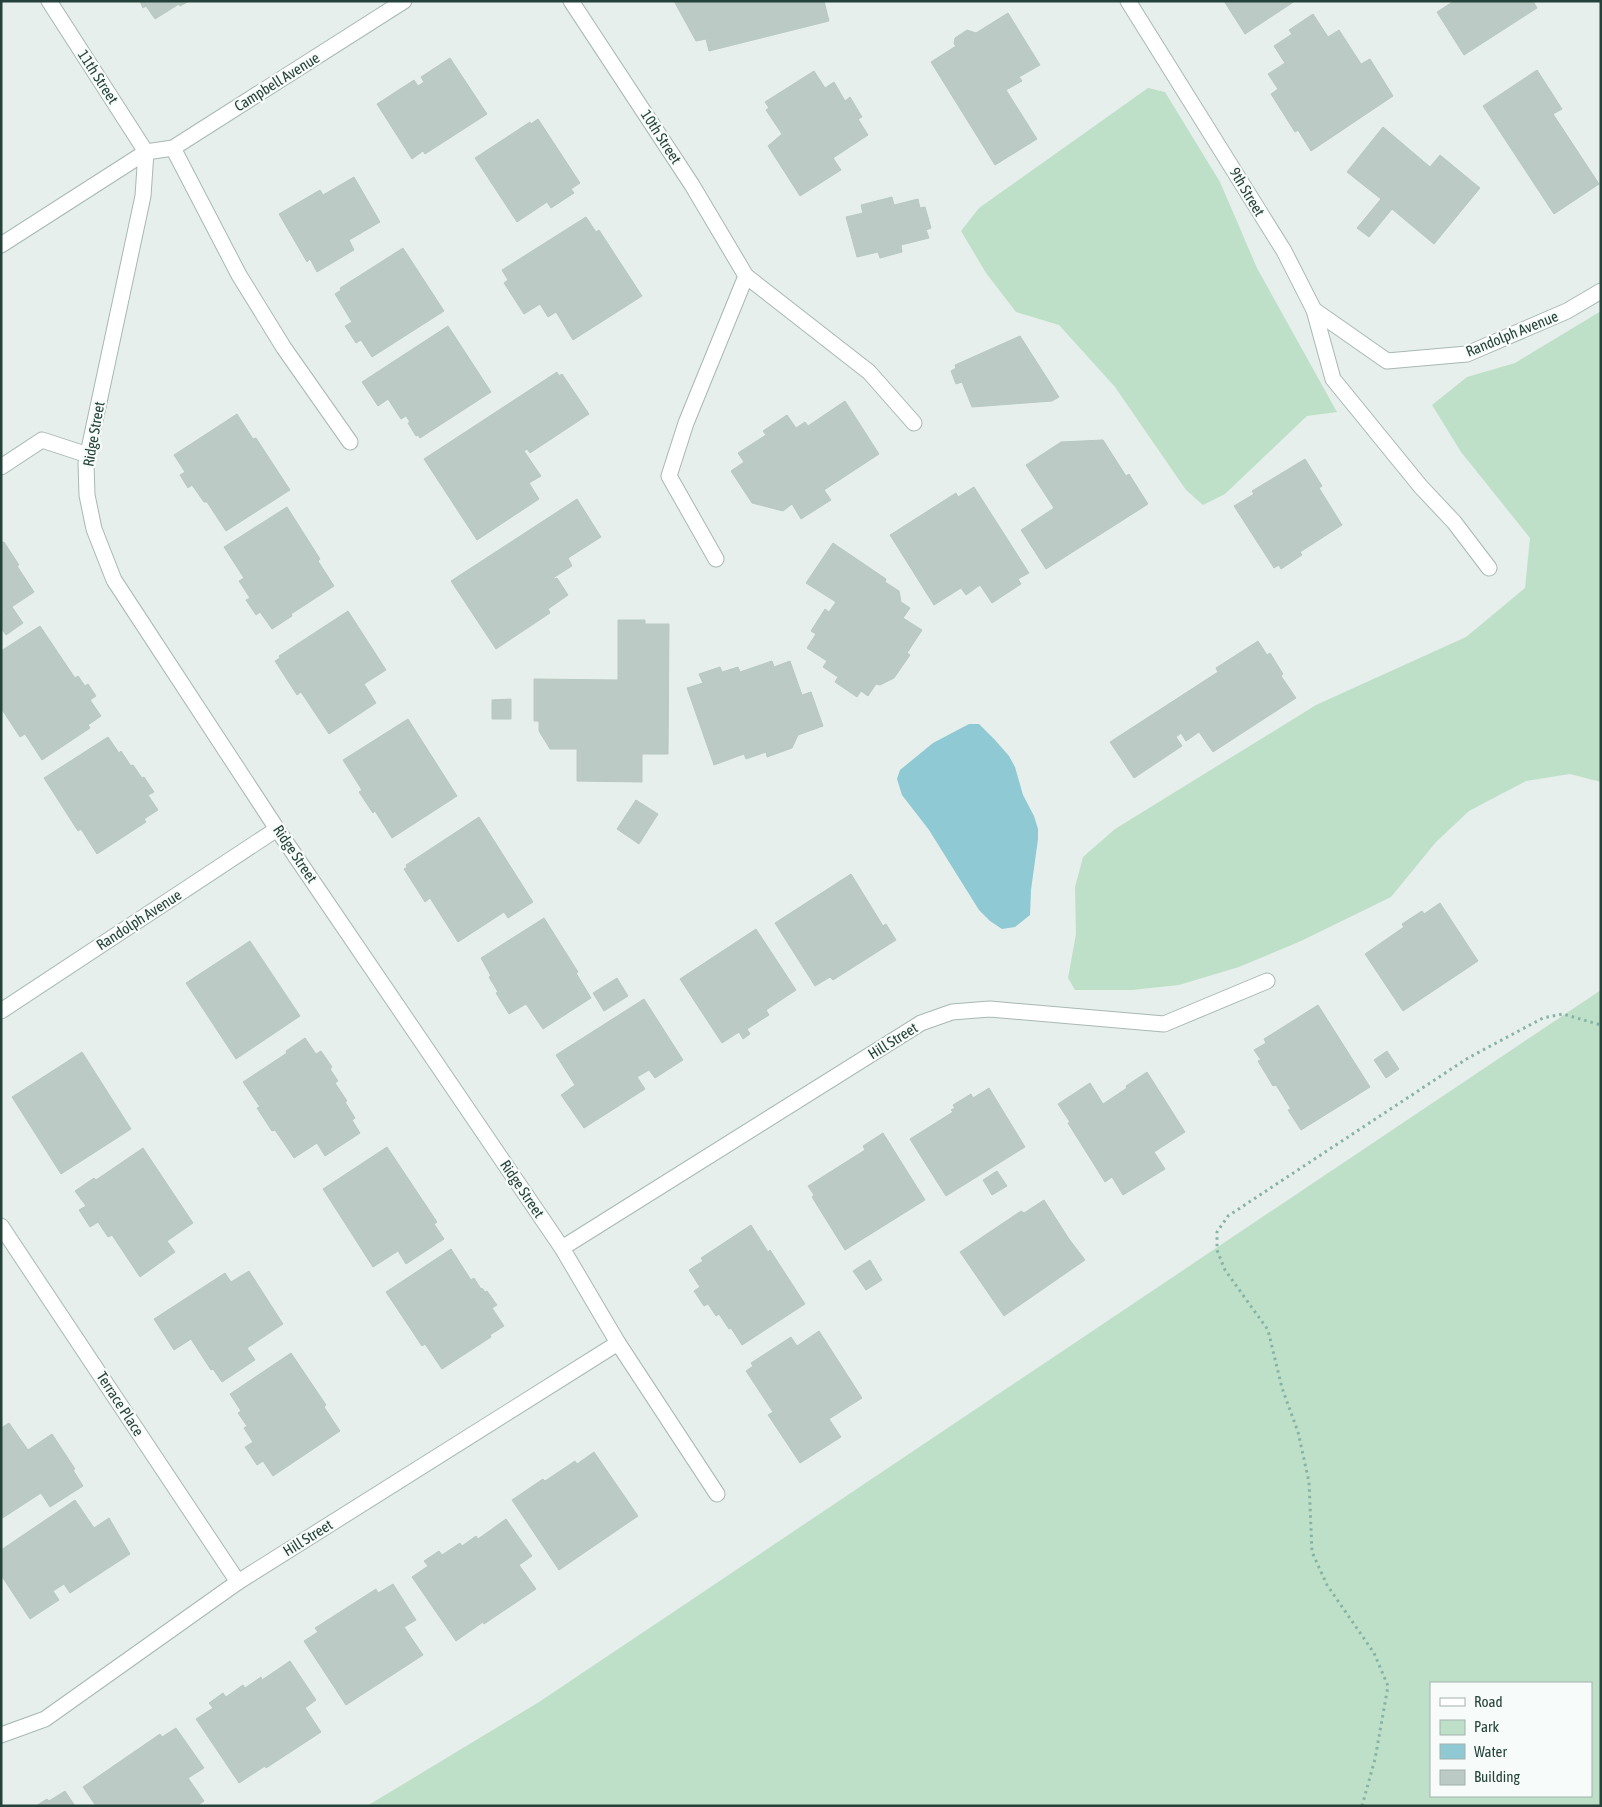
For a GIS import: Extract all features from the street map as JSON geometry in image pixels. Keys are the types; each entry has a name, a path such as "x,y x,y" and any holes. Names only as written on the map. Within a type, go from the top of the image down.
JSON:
{"street":[{"name":"11th Street","path":"49,1 146,152"},
{"name":"Campbell Avenue","path":"146,152 173,148 404,1"},
{"name":"10th Street","path":"572,1 692,185 746,276"},
{"name":"9th Street","path":"1128,1 1284,251 1314,310 1387,361"},
{"path":"173,148 239,275 284,348 350,442"},
{"path":"1,245 146,152"},
{"name":"Ridge Street","path":"146,152 143,196 88,455 87,495 94,529 114,580 277,829 562,1248 618,1343 717,1494"},
{"path":"716,559 669,476 686,423 746,276 869,372 914,423"},
{"name":"Randolph Avenue","path":"1387,361 1467,354 1567,311 1601,291"},
{"path":"1314,310 1333,379 1421,487 1454,522 1489,568"},
{"path":"1,467 42,440 88,455"},
{"name":"Randolph Avenue","path":"1,1010 277,829"},
{"name":"Hill Street","path":"562,1248 921,1023 952,1012 990,1009 1164,1024 1267,982"},
{"name":"Terrace Place","path":"1,1226 238,1582"},
{"name":"Hill Street","path":"1,1735 45,1719 238,1582 618,1343"}],"path":[{"path":"1362,1806 1376,1759 1388,1686 1374,1653 1326,1585 1312,1552 1309,1482 1298,1432 1282,1388 1268,1330 1225,1270 1217,1250 1217,1232 1228,1216 1468,1058 1543,1018 1563,1014 1601,1025"}],"green space":[{"path":"1148,88 1165,92 1220,182 1257,268 1337,412 1307,416 1225,494 1203,505 1186,490 1115,387 1059,325 1016,312 986,273 961,231 979,208"},
{"path":"1601,311 1601,782 1570,774 1526,781 1469,811 1436,842 1391,897 1301,941 1239,967 1179,985 1132,990 1075,990 1068,978 1076,934 1075,887 1083,857 1115,829 1316,705 1466,637 1525,588 1530,538 1461,452 1432,405 1467,377 1515,363"},
{"path":"1601,990 1601,1806 367,1806 539,1702"}],"water":[{"path":"969,724 979,724 1009,756 1015,767 1023,795 1034,816 1038,829 1030,915 1015,927 1002,929 979,910 929,830 902,795 897,779 900,770 933,743"}],"building":[{"path":"140,1 189,1 180,6 179,4 155,19 146,6 143,8"},
{"path":"674,1 824,1 829,21 709,51 706,39 696,41"},
{"path":"1224,1 1295,1 1245,34"},
{"path":"1454,1 1533,1 1537,8 1464,55 1437,12"},
{"path":"1008,13 1040,65 1019,77 1022,81 1006,90 1037,139 995,165 931,62 956,46 954,44 955,38 967,30 976,33"},
{"path":"1313,14 1328,37 1339,30 1361,64 1370,59 1393,96 1311,151 1298,130 1295,132 1271,94 1278,89 1268,74 1285,63 1274,46 1292,34 1289,30"},
{"path":"450,58 487,114 425,154 423,151 412,159 377,104 414,80 418,86 424,82 421,77"},
{"path":"1537,70 1562,109 1553,114 1599,184 1554,214 1483,106"},
{"path":"814,71 825,88 834,82 845,101 850,97 862,117 858,119 868,135 833,158 841,170 800,196 768,146 782,134 766,110 769,108 765,102"},
{"path":"538,119 580,183 571,189 574,193 551,208 547,202 517,222 475,158 530,122 531,124"},
{"path":"1383,127 1430,167 1440,155 1480,188 1434,244 1392,209 1369,237 1357,228 1381,199 1347,172"},
{"path":"354,177 380,222 349,240 354,250 317,272 310,259 307,262 279,214 320,190 323,195"},
{"path":"892,197 894,205 918,199 920,208 925,207 931,228 926,230 929,238 901,245 902,252 880,258 878,252 857,257 846,217 863,213 861,205"},
{"path":"586,217 596,232 599,230 642,296 573,340 556,312 548,317 540,304 524,314 504,283 508,280 502,270"},
{"path":"403,248 444,311 372,357 361,340 356,343 345,326 352,322 335,294 341,290 340,288"},
{"path":"448,326 491,392 420,438 418,435 416,436 406,416 401,419 388,399 378,406 362,382"},
{"path":"1020,336 1059,397 1052,401 972,407 962,382 956,384 951,371 956,368 955,365"},
{"path":"557,372 559,376 562,374 589,414 530,453 527,449 524,451 541,476 529,483 539,499 477,540 424,459"},
{"path":"845,401 879,454 824,490 831,500 801,519 792,504 783,511 752,503 731,471 744,462 738,453 766,435 763,431 787,415 796,428 805,422 808,426"},
{"path":"237,414 253,439 256,438 290,490 226,531 207,502 204,502 192,485 188,488 180,475 185,472 174,455"},
{"path":"1103,440 1126,476 1129,474 1148,504 1046,569 1021,530 1054,508 1026,465 1061,442"},
{"path":"1305,459 1322,486 1319,488 1342,525 1300,552 1302,555 1281,569 1279,565 1274,568 1234,506 1254,494 1252,491"},
{"path":"974,487 1029,573 1018,579 1021,584 992,603 980,585 966,595 961,588 934,605 890,535 956,493 958,497"},
{"path":"577,499 601,537 568,558 572,566 553,578 557,578 568,595 548,609 550,613 496,649 451,581"},
{"path":"287,507 320,559 318,561 334,586 272,629 260,612 256,615 246,600 250,598 239,581 244,578 224,547"},
{"path":"4,542 34,592 1,614 1,543"},
{"path":"833,543 886,579 885,582 899,591 901,602 910,608 903,618 922,630 907,653 910,655 894,678 880,685 876,684 868,696 861,691 857,697 835,682 838,677 823,667 827,661 807,648 816,634 811,631 825,609 829,612 836,602 806,583"},
{"path":"12,607 23,623 6,635 1,628 1,614"},
{"path":"348,611 386,670 364,684 376,703 329,734 301,692 297,695 275,661 280,658 279,656"},
{"path":"618,620 645,620 645,624 669,624 668,754 642,754 642,782 577,781 577,749 550,749 539,731 539,721 534,721 534,679 618,680"},
{"path":"40,626 75,678 78,676 85,686 88,684 96,696 90,700 101,716 88,725 90,728 42,760 25,734 20,737 1,708 1,651"},
{"path":"1258,641 1267,655 1270,653 1283,674 1281,676 1296,698 1213,752 1199,732 1186,741 1181,733 1176,737 1182,746 1134,778 1110,742 1218,672 1216,668"},
{"path":"772,661 774,667 790,661 802,695 811,692 823,726 798,735 792,748 767,757 766,752 746,759 744,754 714,765 687,688 703,683 699,674 720,667 722,672 738,667 740,672"},
{"path":"511,699 511,719 492,719 492,700"},
{"path":"408,719 457,796 392,838 375,811 373,813 359,792 362,790 343,760"},
{"path":"108,737 119,753 121,751 131,766 133,765 142,778 144,777 154,792 148,795 158,810 144,819 146,822 97,854 81,829 78,831 44,778"},
{"path":"636,800 658,814 639,844 617,829"},
{"path":"479,817 533,902 508,918 504,912 458,942 430,898 425,902 404,869 407,867 406,865"},
{"path":"851,874 883,926 886,924 896,940 833,980 830,977 815,986 775,923"},
{"path":"1440,903 1478,961 1403,1011 1365,954 1404,927 1402,924 1422,911 1424,914"},
{"path":"544,918 578,972 576,973 591,998 543,1029 526,1004 509,1014 496,993 498,992 481,958"},
{"path":"756,929 796,990 766,1010 769,1015 747,1029 750,1034 743,1039 739,1032 722,1043 680,979"},
{"path":"250,941 300,1016 236,1059 186,983"},
{"path":"617,978 628,996 604,1011 593,993"},
{"path":"644,999 683,1060 655,1078 649,1070 637,1077 645,1089 584,1128 561,1095 575,1085 556,1055"},
{"path":"1318,1005 1370,1087 1301,1130 1288,1110 1291,1109 1276,1085 1273,1086 1258,1061 1261,1060 1254,1050 1266,1043 1264,1039"},
{"path":"305,1038 316,1054 321,1051 332,1067 330,1069 338,1081 335,1083 347,1101 345,1102 355,1118 352,1120 360,1133 325,1156 317,1143 294,1158 275,1130 272,1131 257,1108 260,1107 243,1082 287,1053 286,1051"},
{"path":"1387,1051 1399,1069 1386,1078 1374,1060"},
{"path":"82,1052 131,1129 61,1174 12,1097"},
{"path":"1147,1072 1185,1132 1154,1152 1165,1169 1123,1195 1112,1177 1105,1182 1058,1104 1090,1083 1103,1104"},
{"path":"989,1088 1025,1147 946,1196 910,1139 953,1112 951,1110 955,1108 953,1105 971,1094 973,1098"},
{"path":"883,1133 925,1200 845,1250 812,1197 814,1195 808,1186 865,1150 863,1146"},
{"path":"387,1147 437,1222 434,1224 444,1239 406,1264 398,1251 373,1267 323,1189"},
{"path":"143,1148 193,1223 167,1241 175,1252 140,1277 112,1235 108,1237 98,1222 90,1227 79,1210 86,1206 75,1191 94,1178 96,1180"},
{"path":"997,1171 1007,1186 992,1195 983,1180"},
{"path":"1044,1200 1085,1260 1004,1316 960,1252 1021,1211 1024,1213"},
{"path":"751,1225 768,1252 770,1250 805,1304 742,1345 719,1314 716,1316 708,1304 704,1306 694,1291 700,1287 689,1270 703,1261 701,1258"},
{"path":"451,1249 471,1280 474,1278 481,1289 485,1292 487,1291 497,1305 492,1308 504,1326 490,1335 491,1337 442,1369 425,1344 422,1346 386,1292"},
{"path":"870,1260 882,1280 866,1290 853,1271"},
{"path":"249,1271 283,1324 247,1348 255,1360 222,1382 213,1369 211,1370 191,1339 174,1350 154,1319 225,1273 231,1282"},
{"path":"819,1331 862,1398 829,1419 841,1437 800,1463 768,1415 773,1412 746,1371 753,1366 751,1363 791,1337 797,1346"},
{"path":"291,1353 326,1405 324,1407 340,1431 273,1476 263,1461 257,1465 245,1447 253,1442 244,1428 247,1426 238,1413 241,1411 230,1394"},
{"path":"9,1423 28,1450 52,1434 75,1469 73,1470 83,1486 50,1507 41,1493 1,1519 1,1428"},
{"path":"594,1452 638,1516 559,1570 512,1500 543,1479 545,1481 575,1461 577,1464"},
{"path":"75,1500 94,1528 109,1518 130,1554 70,1593 64,1584 53,1591 59,1600 30,1619 1,1575 1,1550"},
{"path":"506,1519 532,1556 519,1565 536,1589 456,1641 412,1577 428,1566 424,1561 439,1551 442,1555 460,1543 462,1546 476,1536 478,1539"},
{"path":"393,1584 416,1620 404,1627 423,1655 346,1705 304,1641 318,1632 315,1628 376,1589 378,1593"},
{"path":"290,1661 316,1700 305,1708 321,1732 266,1768 265,1766 239,1783 196,1719 213,1708 209,1703 223,1693 226,1697 243,1685 245,1688 261,1677 262,1680"},
{"path":"176,1728 204,1768 188,1778 204,1801 197,1806 96,1806 83,1787 160,1734 162,1737"},
{"path":"65,1791 75,1806 36,1806 47,1799 49,1801"}]}
